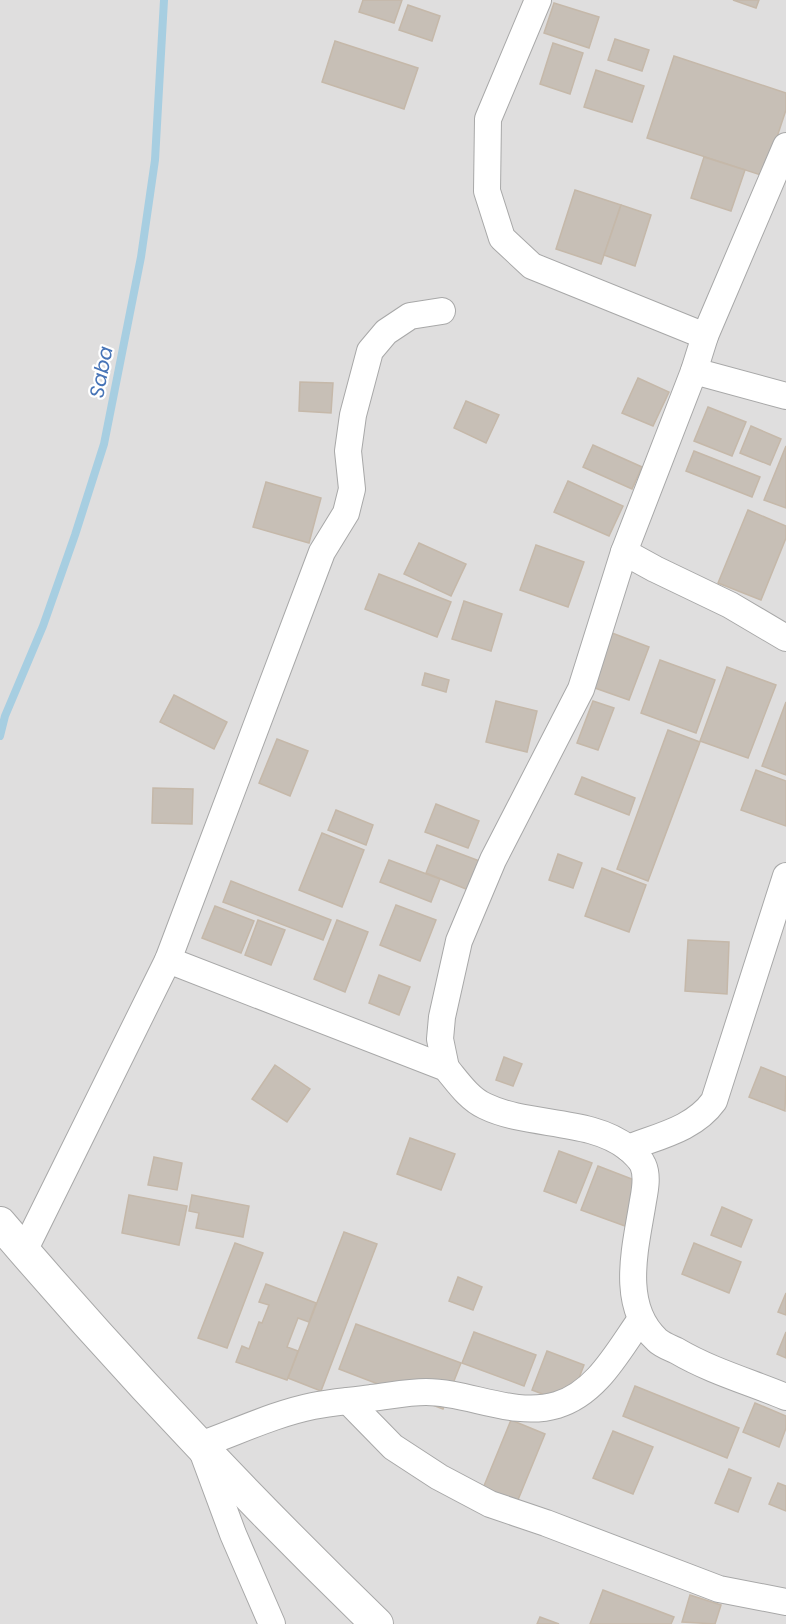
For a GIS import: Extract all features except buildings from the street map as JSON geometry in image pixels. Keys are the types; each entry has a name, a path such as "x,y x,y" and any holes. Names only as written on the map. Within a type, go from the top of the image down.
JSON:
{"street":[{"path":"538,0 488,119 487,191 502,238 532,266 705,336"},
{"path":"786,146 705,336 624,552 581,689 493,860 459,941 442,1017 440,1039 446,1068 463,1089 483,1106 536,1121 602,1134 628,1148 643,1165 646,1180 633,1265 635,1299 641,1319 658,1341 698,1363 786,1397"},
{"path":"24,1251 168,960 322,552 346,513 352,489 348,451 352,415 370,351 386,332 410,316 442,311"},
{"path":"694,370 786,396"},
{"path":"624,552 730,605 786,638"},
{"path":"628,1148 688,1126 706,1112 714,1101 786,876"},
{"path":"168,960 446,1068"},
{"path":"0,1223 74,1310 200,1445 377,1624"},
{"path":"200,1445 310,1407 424,1392 452,1393 509,1407 556,1406 595,1383 641,1319"},
{"path":"348,1401 393,1447 439,1477 490,1504 719,1589 786,1602"},
{"path":"200,1445 233,1534 272,1624"}],"shaded area":[{"path":"0,0 786,0 786,1624 0,1624"}],"waterway":[{"name":"Saba","path":"0,736 5,716 43,626 104,444 141,257 155,160 164,0"}]}
